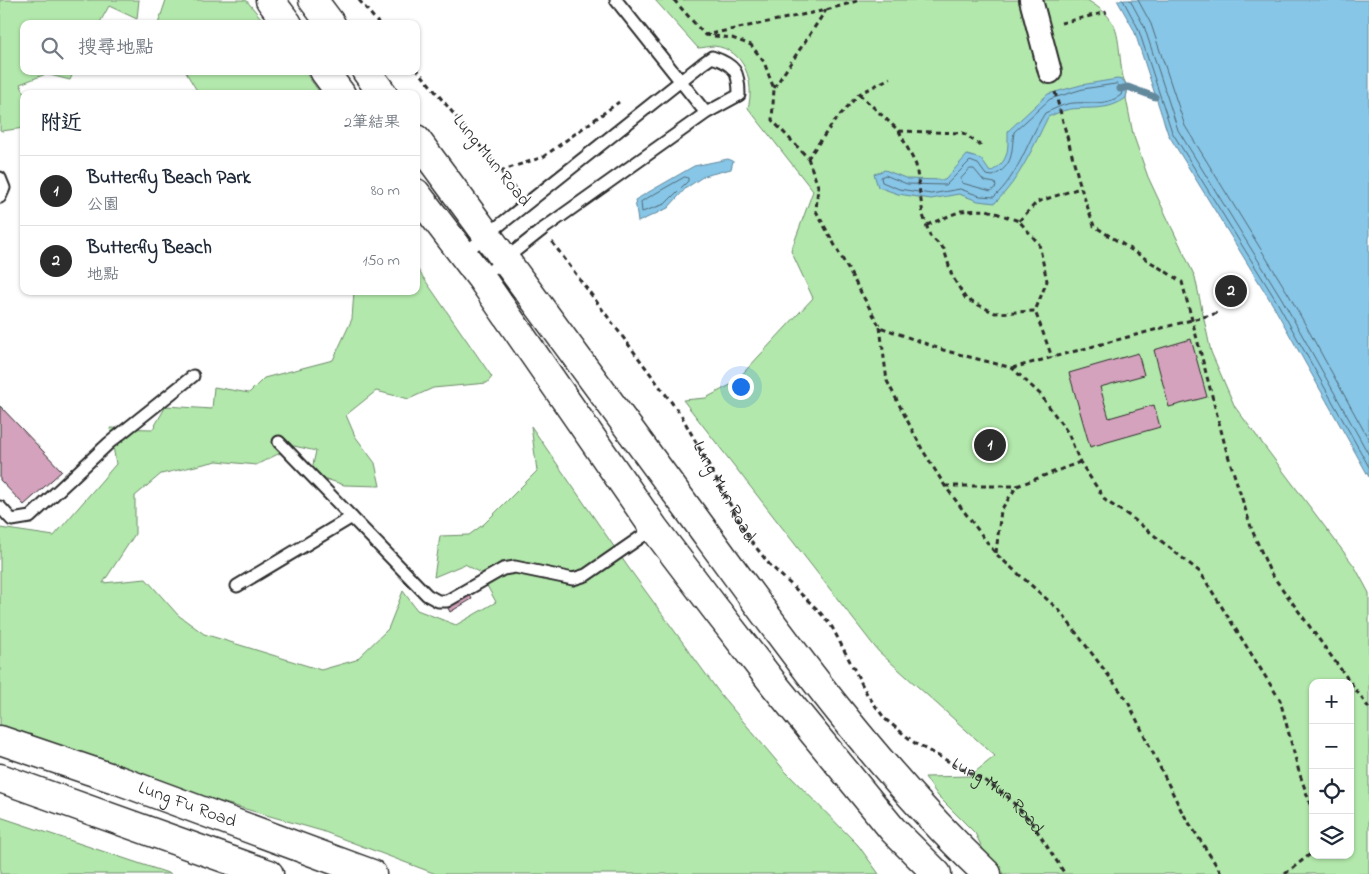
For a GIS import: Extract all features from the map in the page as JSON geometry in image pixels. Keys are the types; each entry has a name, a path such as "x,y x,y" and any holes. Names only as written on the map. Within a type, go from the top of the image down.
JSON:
{"main road":[{"path":"270,0 285,20"},
{"path":"313,0 328,20"},
{"path":"327,75 338,90"},
{"path":"369,75 380,90"},
{"name":"Lung Mun Road","path":"420,144 741,581 841,713 914,801 988,874"},
{"path":"420,199 481,278 654,528 782,694 893,830 937,874"},
{"name":"Lung Fu Road","path":"0,740 118,780 372,874"},
{"name":"Lung Fu Road","path":"0,778 269,874"}],"street":[{"path":"1030,0 1050,72"}],"lane":[{"path":"616,0 706,113"},
{"path":"462,254 712,57 730,63 739,78 739,96 706,113 543,229 481,278"},
{"path":"0,178 4,188 0,197"},
{"path":"0,507 12,520 30,517 109,443 193,376"},
{"path":"280,442 427,595 438,601 447,601 503,569 515,567 573,579 586,575 654,528"},
{"path":"237,586 352,517"}],"path":[{"path":"359,0 376,20"},
{"path":"674,0 706,35 732,38 751,45 764,62 774,89 772,120 808,158 818,186 816,211 880,327 887,381 922,449 945,486 996,554 1059,610 1127,700 1182,812 1222,874"},
{"path":"706,35 826,10 861,0"},
{"path":"774,89 826,10"},
{"path":"1038,29 1107,12"},
{"path":"1050,72 1080,188 1094,226 1182,282 1226,449 1252,530 1270,572 1369,708"},
{"name":"Lung Mun Road","path":"420,73 528,203"},
{"path":"808,158 833,122 859,94 890,78"},
{"path":"859,94 900,131 916,165 923,215 930,236 944,249 952,276 966,299 995,313 1035,311"},
{"path":"500,171 543,157 619,102"},
{"path":"900,131 963,133 984,148"},
{"path":"1019,221 1037,202 1080,188"},
{"path":"926,225 961,211 987,210 1019,221 1039,244 1047,282 1035,311 1052,357"},
{"name":"Lung Mun Road","path":"543,229 681,414 748,537 769,564 818,610 832,627 867,694 885,719 910,741 989,784 1008,797 1032,823 1065,874"},
{"path":"1012,368 1218,313"},
{"path":"880,327 943,350 1012,368 1040,394 1068,433 1080,462 1106,501 1131,516 1200,572 1280,700 1299,772 1309,801"},
{"path":"945,486 1017,486 1080,462"},
{"path":"996,554 1001,510 1017,486"},
{"path":"1285,874 1309,855"}],"green space":[{"path":"0,0 139,0 137,19 109,6 101,20 20,20 20,75 43,75 20,84 23,90 20,90 20,129 0,130"},
{"path":"166,0 246,0 263,20 159,20"},
{"path":"655,0 1087,0 1105,13 1111,20 1117,35 1122,74 1128,87 1126,98 1133,134 1148,177 1195,277 1211,352 1235,407 1355,567 1369,593 1369,874 995,874 975,833 938,796 925,777 970,776 995,756 878,651 683,400 706,398 734,383 813,298 791,251 813,191 748,108 750,88 745,69 740,60 725,48 714,46 698,48"},
{"path":"50,75 72,75 70,80"},
{"path":"187,75 307,75 318,90 197,90"},
{"path":"420,273 492,377 487,383 433,388 409,399 376,391 346,415 355,436 375,463 380,486 344,485 311,474 316,451 294,446 256,465 217,461 161,474 135,496 135,534 103,583 146,579 178,615 204,634 321,670 356,660 388,629 403,591 417,610 456,625 496,602 480,573 465,564 434,577 440,536 469,535 484,524 537,471 531,426 628,567 721,695 785,771 858,845 879,874 436,874 322,831 113,771 0,730 0,528 54,536 116,464 110,428 153,429 166,406 212,409 214,387 249,393 264,378 333,360 352,319 354,295 420,295"},
{"path":"0,817 171,874 0,874"}],"water":[{"path":"1117,0 1369,0 1369,477 1273,305 1168,134 1134,30"},
{"path":"1117,79 1123,80 1128,87 1126,98 1119,102 1106,107 1068,110 1048,117 1019,173 995,203 978,201 959,194 931,199 898,194 878,187 874,174 885,170 908,179 945,180 967,155 981,159 990,172 1004,160 1008,144 1008,131 1048,94 1081,85"},
{"path":"728,159 733,161 731,169 704,176 686,188 668,208 638,222 635,200 694,166"}],"building":[{"path":"1191,339 1207,397 1169,407 1154,350"},
{"path":"1138,353 1144,375 1100,387 1109,418 1154,405 1160,427 1090,447 1069,373"},
{"path":"0,406 62,471 24,505 0,480"},
{"path":"468,591 472,599 450,612 446,604"}],"waterway":[{"path":"1120,89 1128,87 1155,97"}],"place":[{"name":"Butterfly Beach","path":"1231,291"},
{"name":"Butterfly Beach Park","path":"990,445"}]}
